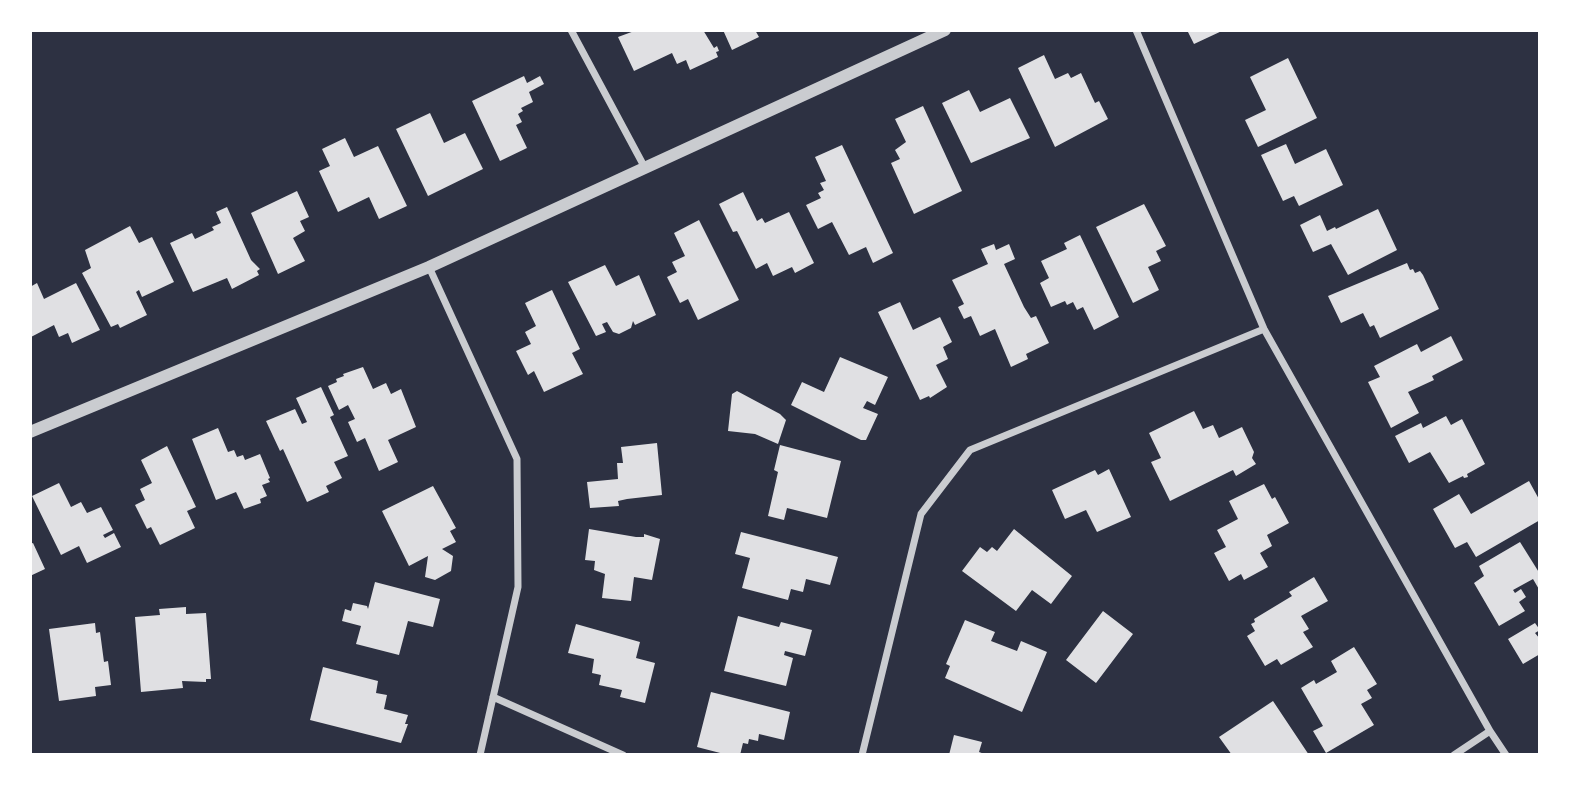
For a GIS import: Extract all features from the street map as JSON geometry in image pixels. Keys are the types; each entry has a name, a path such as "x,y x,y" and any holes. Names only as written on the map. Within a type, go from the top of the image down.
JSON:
{"street":[{"path":"571,30 645,168"},
{"path":"30,432 429,267 945,30"},
{"path":"1136,30 1264,329 1490,732 1506,755"},
{"path":"429,267 517,458 518,587 480,755"},
{"path":"862,755 921,514 970,450 1264,329"},
{"path":"493,697 623,755"},
{"path":"1454,755 1490,732"}],"building":[{"path":"637,30 703,30 714,48 717,46 718,57 690,70 686,60 677,64 672,53 634,71 618,37"},
{"path":"723,30 755,30 759,37 732,50"},
{"path":"1187,30 1224,30 1194,44"},
{"path":"1044,55 1055,79 1068,73 1071,78 1081,73 1095,103 1099,101 1108,119 1055,147 1018,68"},
{"path":"1288,58 1317,118 1258,147 1245,120 1266,110 1250,77"},
{"path":"524,76 527,83 540,76 544,84 529,92 533,102 521,108 523,111 518,114 522,122 516,125 527,148 500,161 472,101"},
{"path":"969,90 980,112 1010,98 1030,138 971,163 942,103"},
{"path":"923,106 962,191 914,214 891,163 900,159 895,150 906,142 895,119"},
{"path":"430,113 444,143 465,133 483,169 428,196 396,129"},
{"path":"345,138 354,157 378,146 407,206 379,219 369,197 338,212 319,171 330,166 322,149"},
{"path":"1286,144 1295,164 1326,149 1343,185 1299,206 1294,196 1283,201 1261,155"},
{"path":"842,145 893,253 873,263 866,247 849,255 832,222 818,229 806,205 821,198 818,193 824,190 820,183 826,181 815,157"},
{"path":"297,191 309,217 300,221 305,231 293,238 305,261 278,274 251,213"},
{"path":"743,192 757,221 762,218 765,223 789,212 814,263 795,273 792,267 773,276 767,263 756,269 737,231 733,232 719,204"},
{"path":"1144,204 1166,246 1156,251 1161,261 1148,267 1159,290 1133,303 1096,227"},
{"path":"227,207 251,260 260,269 257,271 259,275 232,289 227,278 193,292 170,243 192,233 195,239 214,230 212,227 221,223 216,212"},
{"path":"1378,209 1397,250 1348,275 1331,244 1313,252 1300,225 1320,215 1327,231"},
{"path":"699,220 739,300 698,320 688,299 680,303 667,277 677,272 672,262 685,256 674,233"},
{"path":"130,226 139,243 152,237 174,282 142,297 139,290 136,292 147,315 120,328 118,324 111,327 82,273 91,268 85,250"},
{"path":"1080,235 1119,317 1094,330 1083,307 1077,310 1073,302 1067,305 1065,301 1051,307 1040,283 1049,278 1041,261 1067,249 1064,243"},
{"path":"994,244 996,250 1009,244 1015,259 1004,264 1024,307 1031,318 1036,316 1049,343 1026,354 1028,359 1011,367 995,329 980,336 971,316 964,319 958,307 964,304 952,280 988,264 981,249"},
{"path":"1407,263 1410,270 1413,269 1415,273 1420,271 1423,275 1439,309 1380,338 1374,325 1370,327 1363,313 1341,323 1328,296"},
{"path":"605,265 616,286 639,275 656,315 635,325 633,321 631,328 619,334 613,332 607,322 602,324 606,332 596,336 568,282"},
{"path":"37,283 44,299 76,283 100,330 72,343 68,333 59,337 54,325 31,337 30,287"},
{"path":"552,290 580,349 572,353 583,374 544,392 534,371 528,375 516,351 531,344 525,332 536,326 525,303"},
{"path":"900,302 913,330 940,317 952,342 943,347 948,359 936,365 947,387 930,398 929,396 920,400 878,312"},
{"path":"1451,336 1463,360 1432,376 1434,380 1408,392 1419,413 1391,428 1368,382 1380,377 1374,366 1417,344 1421,352"},
{"path":"840,357 888,377 875,405 867,401 863,408 878,414 866,440 861,440 791,405 802,382 824,392"},
{"path":"363,367 373,389 386,383 391,394 401,389 416,427 388,440 398,462 379,471 365,438 357,442 348,422 355,419 348,405 339,410 328,386 337,382 336,379 344,376 343,374"},
{"path":"321,387 334,415 330,417 348,456 334,462 342,478 326,486 329,492 307,502 283,449 280,451 266,421 295,409 302,424 307,422 296,398"},
{"path":"737,391 780,414 786,420 778,444 755,434 728,431 732,394"},
{"path":"1194,411 1203,429 1213,425 1219,438 1242,427 1254,452 1252,458 1256,464 1236,476 1233,470 1170,501 1151,462 1161,458 1149,433"},
{"path":"1446,416 1451,425 1462,419 1485,464 1467,474 1468,477 1463,476 1449,483 1430,452 1409,463 1395,436 1421,423 1423,428"},
{"path":"218,428 228,452 234,450 237,457 243,455 245,460 260,454 270,478 270,482 262,485 267,496 260,499 261,503 244,509 236,492 216,500 192,439"},
{"path":"657,443 662,495 618,501 619,506 590,508 587,482 618,479 617,463 623,463 621,447"},
{"path":"780,445 841,461 827,518 787,508 784,520 768,516 778,472 774,470"},
{"path":"167,446 196,507 187,511 195,528 160,545 151,527 147,529 135,505 145,500 140,489 152,483 141,460"},
{"path":"1109,469 1131,517 1097,532 1086,510 1065,519 1052,490 1095,470 1098,475"},
{"path":"1529,481 1540,501 1540,520 1476,557 1467,542 1455,548 1433,509 1459,494 1471,514"},
{"path":"59,483 71,507 81,502 87,513 101,507 113,530 103,535 105,538 114,533 121,547 87,563 79,546 61,555 32,496"},
{"path":"1264,484 1272,499 1275,497 1289,523 1267,535 1272,546 1260,553 1268,567 1244,580 1241,574 1229,581 1214,553 1226,547 1217,530 1238,519 1229,501"},
{"path":"433,486 456,528 450,531 456,542 442,549 453,556 451,571 435,580 425,577 428,556 409,566 382,511"},
{"path":"589,529 636,537 644,537 644,534 660,539 652,580 634,577 631,601 602,598 605,574 594,570 595,561 585,560"},
{"path":"1014,529 1072,576 1051,604 1032,590 1016,611 962,571 980,547 987,552 992,547 997,551"},
{"path":"741,532 838,557 830,585 806,579 803,592 791,589 788,600 742,588 750,558 735,554"},
{"path":"1520,542 1540,574 1540,591 1533,579 1513,590 1515,593 1521,589 1526,597 1519,602 1525,611 1499,626 1474,583 1484,576 1479,566"},
{"path":"33,543 45,569 30,576 30,544"},
{"path":"1314,577 1328,601 1301,616 1309,629 1303,632 1313,647 1281,665 1277,659 1265,666 1247,636 1255,631 1251,624 1255,622 1254,619 1292,596 1289,592"},
{"path":"375,582 440,599 433,627 408,621 399,655 356,644 361,626 342,621 345,609 351,611 353,603 367,606 368,609"},
{"path":"186,607 186,614 206,613 211,679 206,679 206,682 182,681 183,688 141,692 135,617 160,615 159,609"},
{"path":"1103,611 1133,634 1096,683 1066,660"},
{"path":"738,616 779,627 781,622 812,630 805,656 785,651 784,655 793,658 786,686 724,671"},
{"path":"965,620 995,632 991,641 1017,651 1021,641 1047,652 1022,712 945,678 950,666 946,664"},
{"path":"95,623 96,633 100,632 104,662 108,661 111,685 95,687 96,696 59,701 49,629"},
{"path":"1535,623 1540,630 1535,633 1540,639 1540,654 1523,664 1508,639"},
{"path":"576,624 640,642 636,658 655,663 645,703 620,697 622,690 599,685 601,675 592,673 594,659 568,653"},
{"path":"1354,647 1377,684 1367,690 1372,698 1361,704 1374,725 1326,753 1313,731 1323,726 1301,688 1314,680 1316,684 1337,672 1331,661"},
{"path":"323,667 378,681 376,693 387,695 384,709 408,715 405,724 408,724 401,743 310,720"},
{"path":"711,692 790,712 784,740 759,734 758,741 749,739 748,744 743,743 740,755 728,755 697,747"},
{"path":"1273,701 1309,755 1232,755 1219,737"},
{"path":"954,735 982,742 979,752 987,755 949,755"}]}
